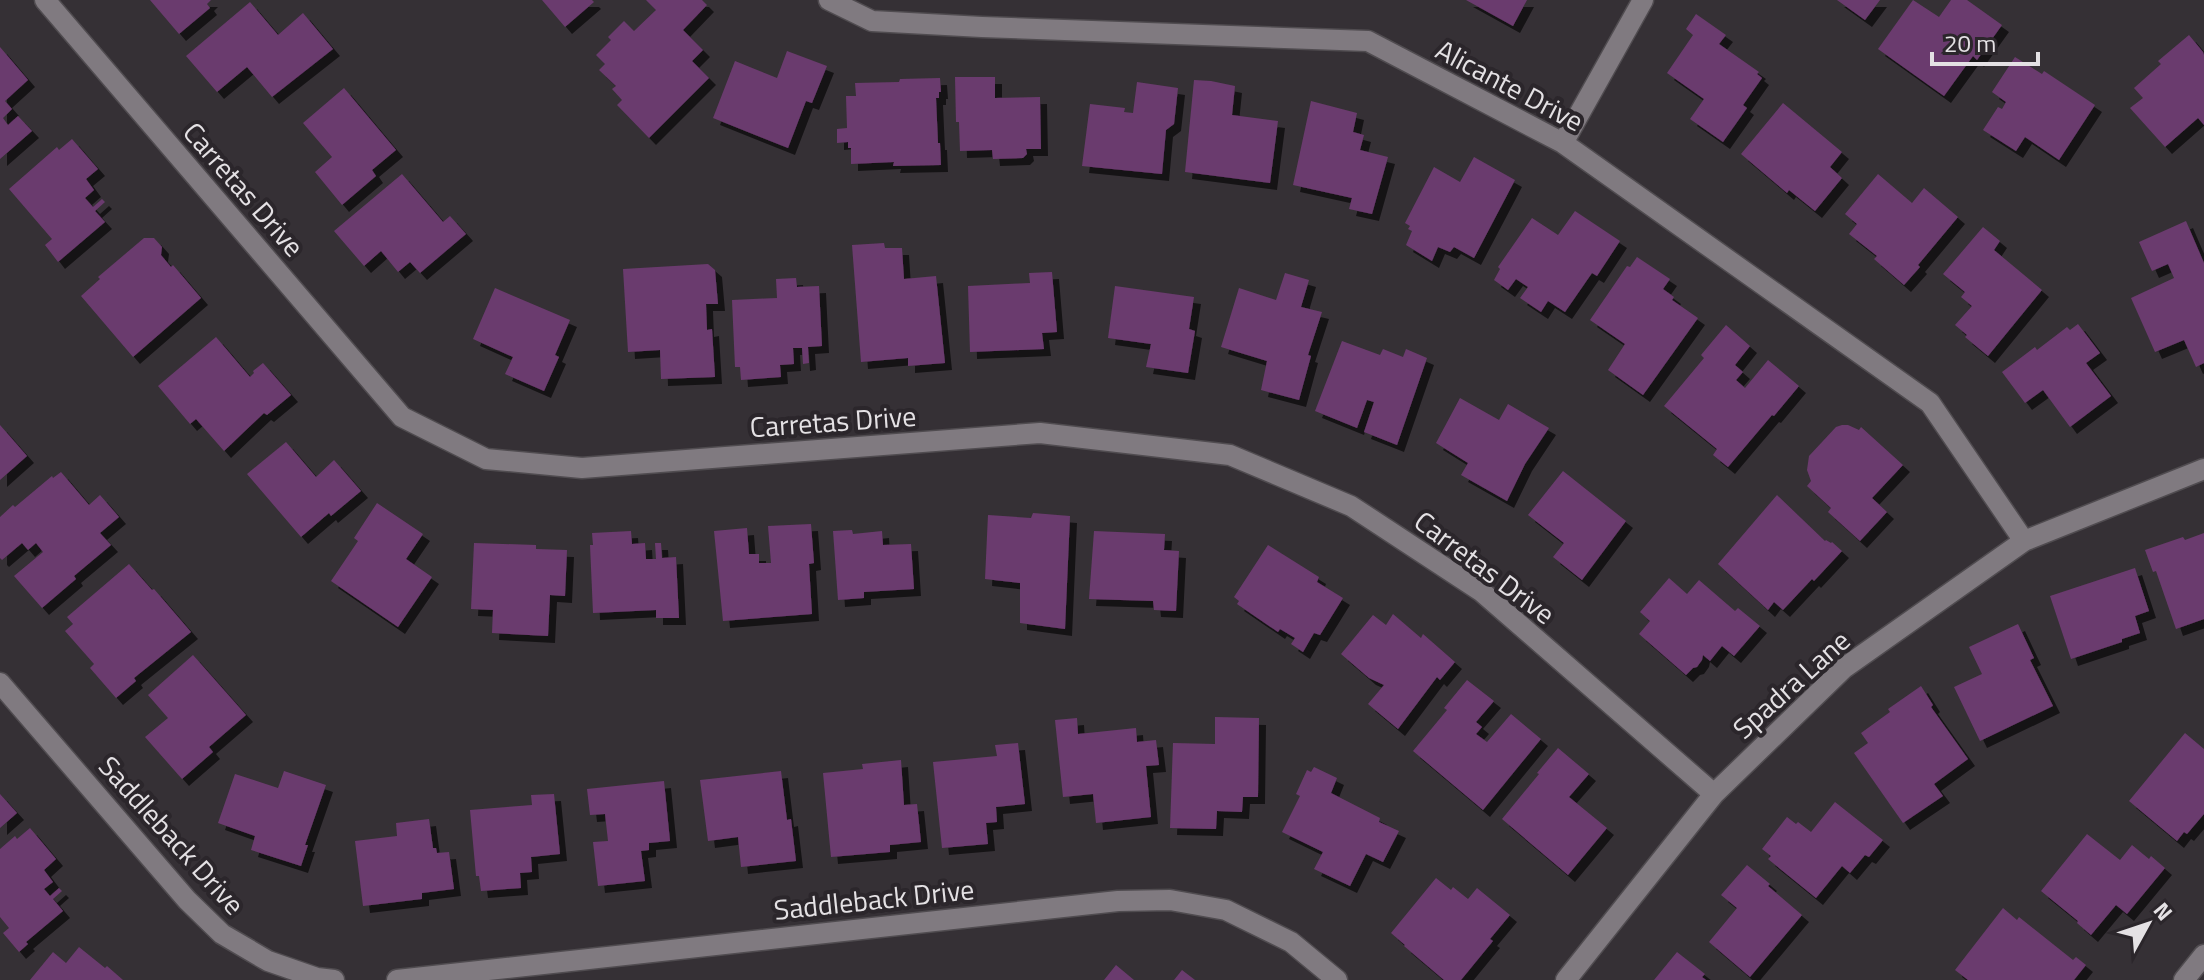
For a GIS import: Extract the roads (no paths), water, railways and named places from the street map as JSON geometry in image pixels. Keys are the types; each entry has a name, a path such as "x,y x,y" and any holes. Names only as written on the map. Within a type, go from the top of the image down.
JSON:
{"street":[{"name":"Carretas Drive","path":"45,0 402,417 486,459 582,468 1040,433 1230,455 1351,506 1482,592 1714,794"},
{"name":"Alicante Drive","path":"829,0 872,21 1368,41 1563,143 1930,403 2024,541"},
{"path":"1563,143 1643,0"},
{"name":"Spadra Lane","path":"1566,980 1714,794 1844,668 2024,541 2204,469"},
{"name":"Saddleback Drive","path":"0,683 187,900 222,934 268,961 317,978 334,980"},
{"name":"Saddleback Drive","path":"397,980 1103,902 1170,900 1226,910 1291,942 1337,980"},
{"path":"2184,980 2204,955"}]}
